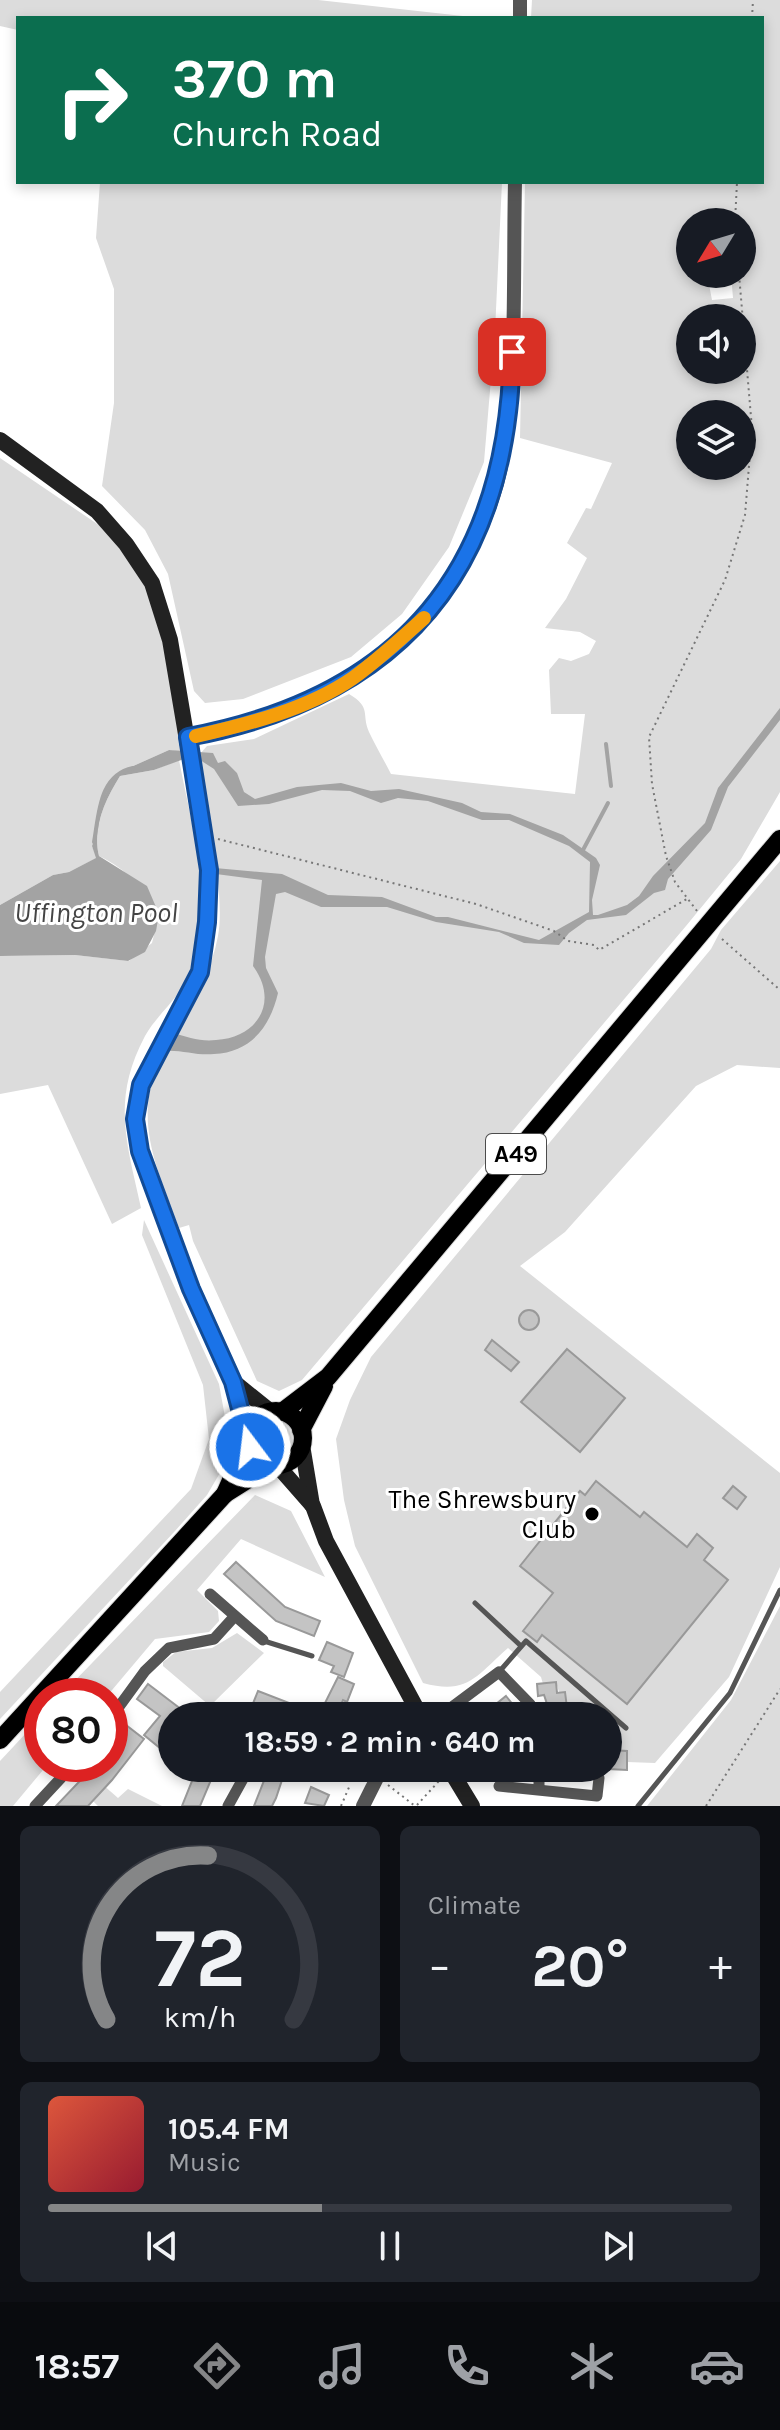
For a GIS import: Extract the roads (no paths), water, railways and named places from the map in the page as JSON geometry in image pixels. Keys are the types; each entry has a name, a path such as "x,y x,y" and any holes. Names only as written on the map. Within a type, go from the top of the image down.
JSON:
{"highway":[{"name":"A49","path":"277,1412 328,1377 780,839"},
{"name":"A49","path":"302,1438 328,1377"},
{"path":"0,1740 225,1494 274,1465 295,1457 302,1438 294,1418 277,1412 255,1421 225,1494"},
{"path":"249,1437 254,1453 274,1465"}],"main road":[{"path":"0,440 97,511 126,544 152,583 170,640 209,870 200,972 141,1085 135,1119 140,1151 191,1289 233,1382 249,1437"},
{"path":"233,1382 277,1412"},
{"path":"302,1438 313,1506 326,1541 415,1702"},
{"path":"274,1465 313,1506"},
{"path":"453,1782 472,1806"}],"street":[{"path":"189,741 306,702 351,679 426,616 452,582 491,503 505,446 511,378 515,184"},
{"path":"210,1594 263,1640"},
{"path":"128,1694 145,1671 169,1648 214,1639 234,1617"},
{"path":"459,1702 499,1672 528,1702"},
{"path":"35,1806 57,1782"},
{"path":"228,1806 241,1782"},
{"path":"363,1806 375,1782"},
{"path":"539,1782 539,1789"},
{"path":"499,1786 597,1796 599,1782"}],"lane":[{"path":"638,1806 730,1693 780,1590"},
{"path":"475,1603 521,1646"},
{"path":"263,1640 312,1656"},
{"path":"499,1672 526,1641 626,1728"}],"water":[{"name":"Uffington Pool","path":"780,708 780,720 728,787 711,830 668,879 665,890 654,893 626,915 587,920 559,945 524,943 499,932 436,922 387,907 321,907 285,892 276,894 265,957 266,968 278,993 270,1017 257,1036 227,1052 163,1051 173,1033 210,1040 244,1032 260,1015 264,1004 261,979 253,966 262,880 216,874 215,868 282,874 328,895 382,897 436,917 448,917 539,940 589,912 590,862 569,846 509,820 482,820 428,801 398,798 381,803 350,791 322,790 269,804 238,806 214,769 200,760 184,759 154,770 120,776 105,804 99,825 99,856 147,886 159,914 156,931 145,952 128,961 75,955 0,956 0,905 53,875 69,872 96,858 92,846 98,828 97,812 112,780 122,771 169,750 213,753 218,763 225,761 237,773 244,792 255,799 297,787 341,783 371,791 399,789 462,803 481,812 510,814 563,835 596,858 600,865 592,900 593,915 598,915 627,905 639,896 653,876 705,823 718,788"}],"waterway":[{"path":"606,744 611,786"},
{"path":"94,842 107,787 122,772 133,768"},
{"path":"583,850 608,803"}],"place":[{"name":"The Shrewsbury Club","path":"592,1514"}]}
